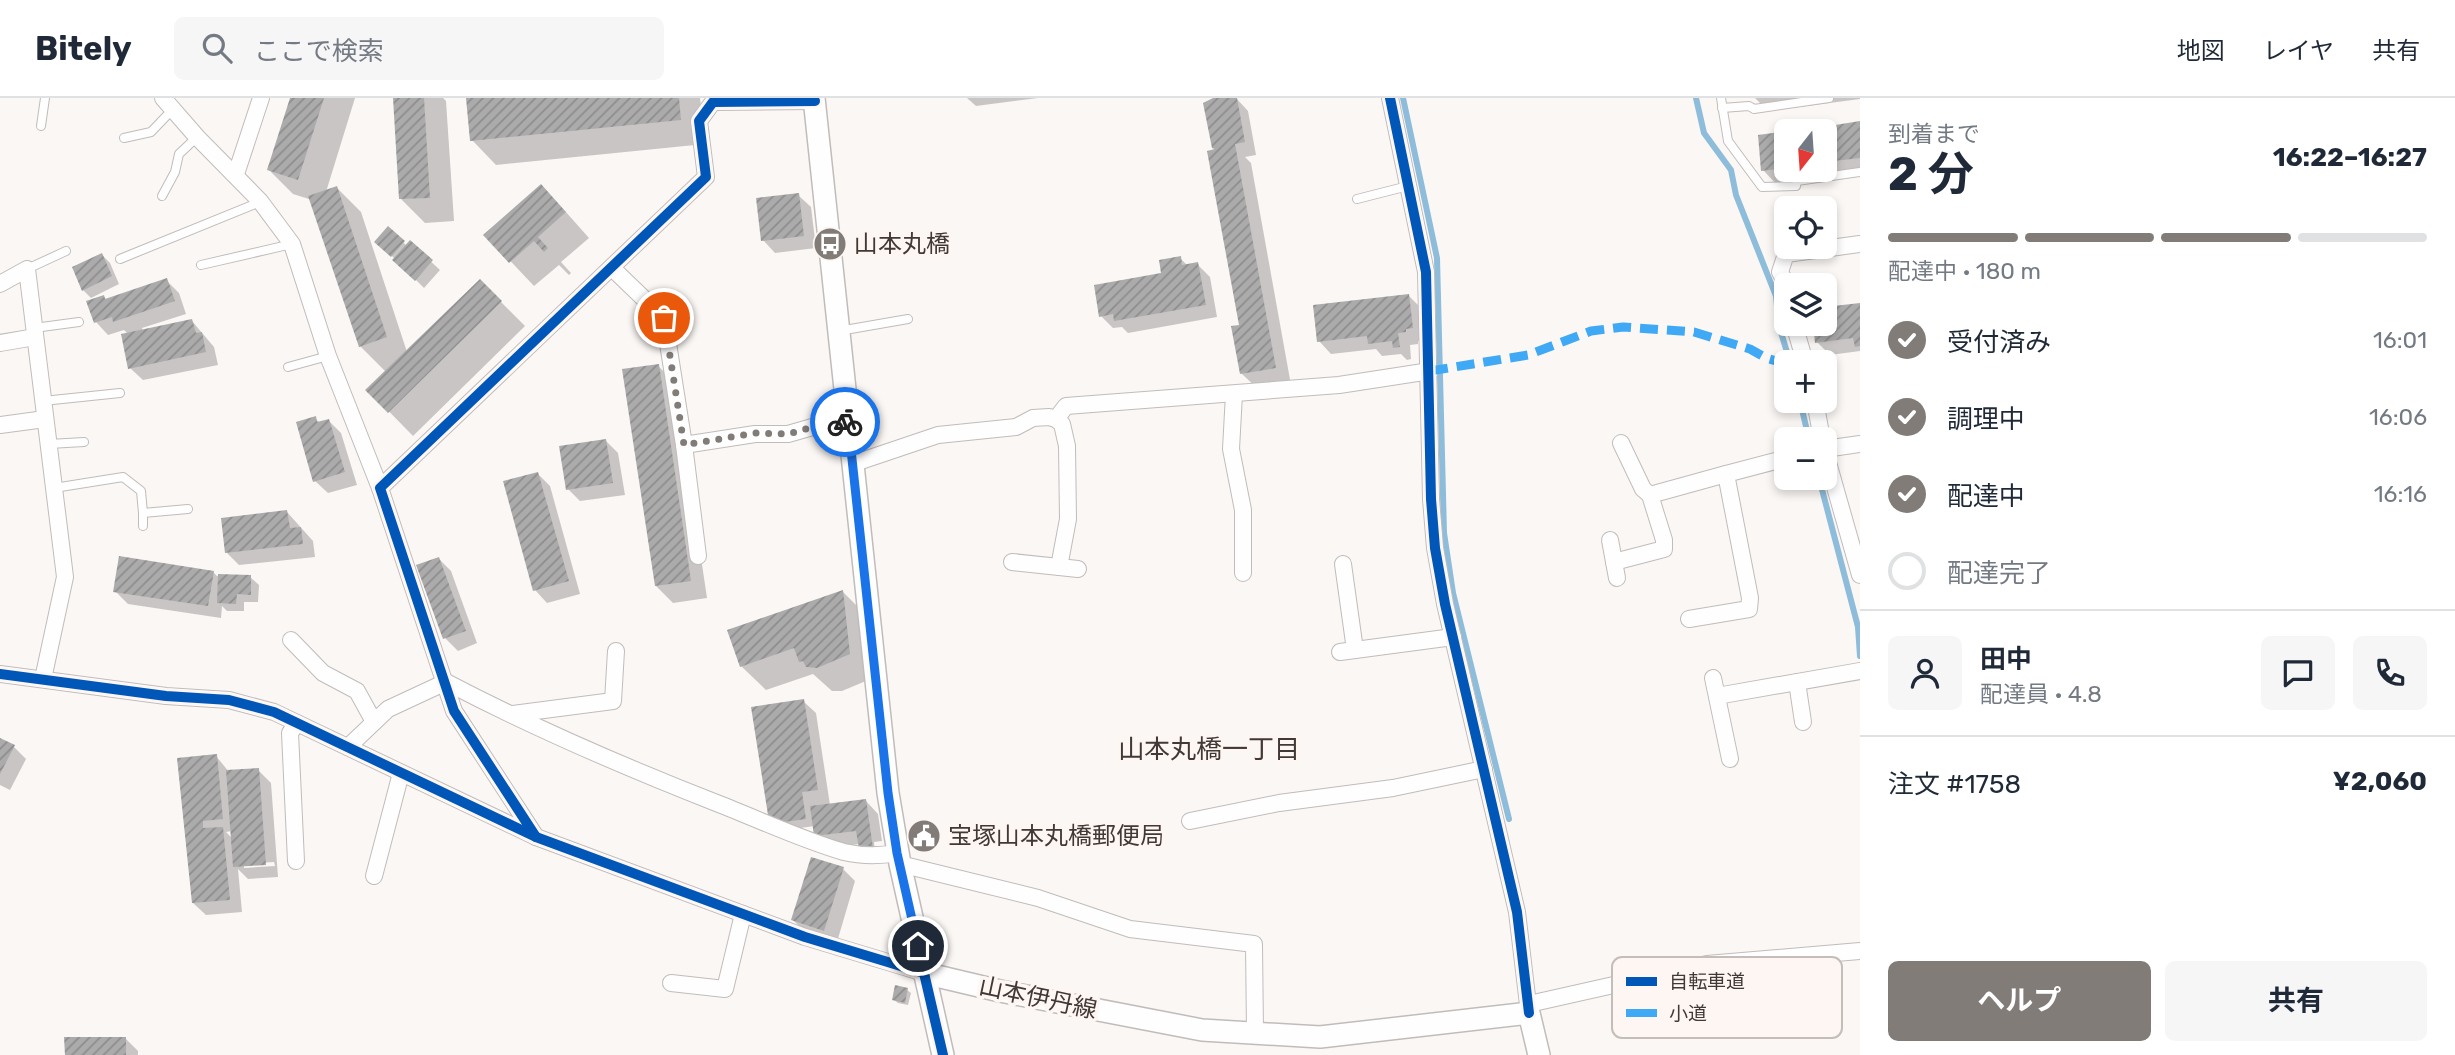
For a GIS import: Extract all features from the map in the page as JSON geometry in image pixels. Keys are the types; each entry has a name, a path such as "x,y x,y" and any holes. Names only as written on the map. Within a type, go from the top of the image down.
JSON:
{"main road":[{"path":"814,99 888,793 899,858 943,1055"},
{"name":"山本伊丹線","path":"924,973 1000,991 1202,1030 1320,1037 1529,1009"},
{"path":"1529,1009 1539,1055"}],"street":[{"path":"236,174 261,98"},
{"path":"1390,98 1426,272 1433,523 1438,565 1517,912 1529,1009 1612,988"},
{"path":"380,488 706,177 699,121 713,102 814,99"},
{"path":"168,104 260,201 292,244 328,356 380,488 454,711 536,837"},
{"path":"1781,273 1786,254 1860,244"},
{"path":"612,268 664,318 698,556"},
{"path":"0,284 27,269 65,577 43,679"},
{"path":"0,343 34,333"},
{"path":"1056,419 1066,406 1339,385 1430,371"},
{"path":"1234,394 1231,449 1243,510 1243,573"},
{"path":"852,464 938,435 1016,427 1033,418 1056,419 1062,424 1067,446 1068,519 1059,567"},
{"path":"0,425 45,419"},
{"path":"684,445 755,433 788,434 823,424 848,422"},
{"path":"1614,562 1664,549 1664,540 1650,495 1643,489 1621,443"},
{"path":"1837,449 1860,444"},
{"path":"1650,495 1774,461"},
{"path":"1726,474 1753,626"},
{"path":"1836,490 1860,575"},
{"path":"1610,540 1618,578"},
{"path":"1012,562 1078,569"},
{"path":"1349,572 1347,651 1453,637"},
{"path":"1689,619 1749,609"},
{"path":"291,640 323,673 357,691 374,722"},
{"path":"511,715 613,701 616,651"},
{"path":"1717,696 1860,671"},
{"path":"0,674 166,696 229,700 274,712 536,837 805,937 924,973"},
{"path":"1713,678 1730,760"},
{"path":"446,682 511,715 655,779 847,853 899,858 1038,898 1130,929 1254,944 1255,1033"},
{"path":"348,747 388,709 446,682"},
{"path":"1797,682 1803,722"},
{"path":"296,861 290,733 297,723"},
{"path":"1190,821 1279,803 1393,788 1485,769"},
{"path":"373,876 401,773"},
{"path":"671,983 725,989 743,914"},
{"path":"1789,957 1860,951"}],"lane":[{"path":"41,126 45,98"},
{"path":"1721,98 1728,141 1762,187 1796,186 1797,181 1860,172"},
{"path":"1722,108 1749,106 1754,109 1829,98"},
{"path":"124,138 151,132 168,104"},
{"path":"162,195 175,172 179,154 197,137"},
{"path":"1357,199 1409,186"},
{"path":"120,260 260,201"},
{"path":"201,265 292,244"},
{"path":"27,269 66,251"},
{"path":"839,331 908,319"},
{"path":"34,333 79,322"},
{"path":"288,367 328,356"},
{"path":"43,401 120,393"},
{"path":"48,444 84,442"},
{"path":"54,488 123,477 141,492 143,526"},
{"path":"143,513 188,509"}],"building":[{"path":"290,98 324,98 298,180 267,170"},
{"path":"393,98 424,98 430,198 399,199"},
{"path":"466,98 679,98 681,120 470,141"},
{"path":"1213,98 1237,98 1245,142 1235,144 1276,368 1240,374 1231,326 1239,325 1207,151 1215,149 1212,148 1203,103"},
{"path":"1860,121 1860,158 1838,161 1838,125"},
{"path":"1774,133 1774,170 1761,171 1758,135"},
{"path":"541,184 566,212 538,237 548,248 544,252 534,241 509,263 483,235"},
{"path":"337,186 387,337 359,347 308,196"},
{"path":"799,193 804,236 761,241 756,198"},
{"path":"388,226 405,241 391,257 374,242"},
{"path":"410,240 433,260 415,281 392,260"},
{"path":"102,253 112,276 82,291 72,267"},
{"path":"1181,256 1182,265 1198,262 1206,305 1114,321 1113,314 1099,317 1094,285 1161,273 1159,260"},
{"path":"167,278 175,301 113,322 112,317 94,323 86,301 104,295 105,299"},
{"path":"480,279 502,301 388,413 365,390"},
{"path":"1409,294 1413,328 1398,333 1400,347 1393,348 1392,341 1368,344 1367,336 1317,342 1313,305"},
{"path":"1860,303 1860,346 1855,347 1853,338 1815,343 1814,336 1837,336 1837,306"},
{"path":"192,319 196,333 202,332 206,352 128,369 121,334"},
{"path":"659,364 691,581 655,586 622,369"},
{"path":"316,416 317,422 329,419 345,472 313,482 296,422"},
{"path":"606,439 613,483 566,490 559,446"},
{"path":"538,472 569,581 533,591 503,481"},
{"path":"287,510 290,528 301,527 303,544 225,553 221,518"},
{"path":"119,556 214,571 208,606 113,592"},
{"path":"439,557 466,631 443,639 416,565"},
{"path":"218,574 251,575 251,595 237,594 236,604 217,603"},
{"path":"843,590 850,654 817,668 806,667 803,661 799,662 794,648 740,667 727,630"},
{"path":"804,699 818,790 802,792 806,819 784,822 768,815 751,707"},
{"path":"0,738 15,745 0,774"},
{"path":"217,754 223,819 203,821 203,828 223,827 230,900 192,903 177,758"},
{"path":"259,768 266,865 233,867 226,770"},
{"path":"866,799 873,848 859,849 856,831 814,836 810,806"},
{"path":"811,857 844,867 824,931 791,920"},
{"path":"895,985 908,988 905,1003 892,1000"},
{"path":"64,1037 126,1037 126,1055 65,1055"}],"waterway":[{"path":"1403,98 1437,258 1444,533 1453,593 1509,819"},
{"path":"1696,98 1704,133 1731,170 1736,195 1776,296 1779,326 1786,350"},
{"path":"1803,413 1806,427"},
{"path":"1822,490 1858,627 1860,656"}],"marked path":[{"path":"1430,371 1528,355 1591,331 1623,327 1694,332 1750,349 1774,360"}],"cycle path":[{"path":"1390,98 1426,272 1431,499 1435,548 1445,604 1517,912 1529,1013"},
{"path":"536,837 454,711 380,488 706,177 699,121 713,102 815,101"},
{"path":"0,674 166,696 229,700 274,712 536,837 805,937 924,973 943,1055"}],"way so far":[{"path":"664,318 684,445 755,433 788,434 823,424 845,422"}],"place":[{"name":"山本丸橋","path":"830,244"},
{"name":"宝塚山本丸橋郵便局","path":"924,836"}],"district":[{"name":"山本丸橋一丁目","path":"1209,749"}],"route":[{"path":"845,422 848,422 888,793 897,853 918,946"}]}
